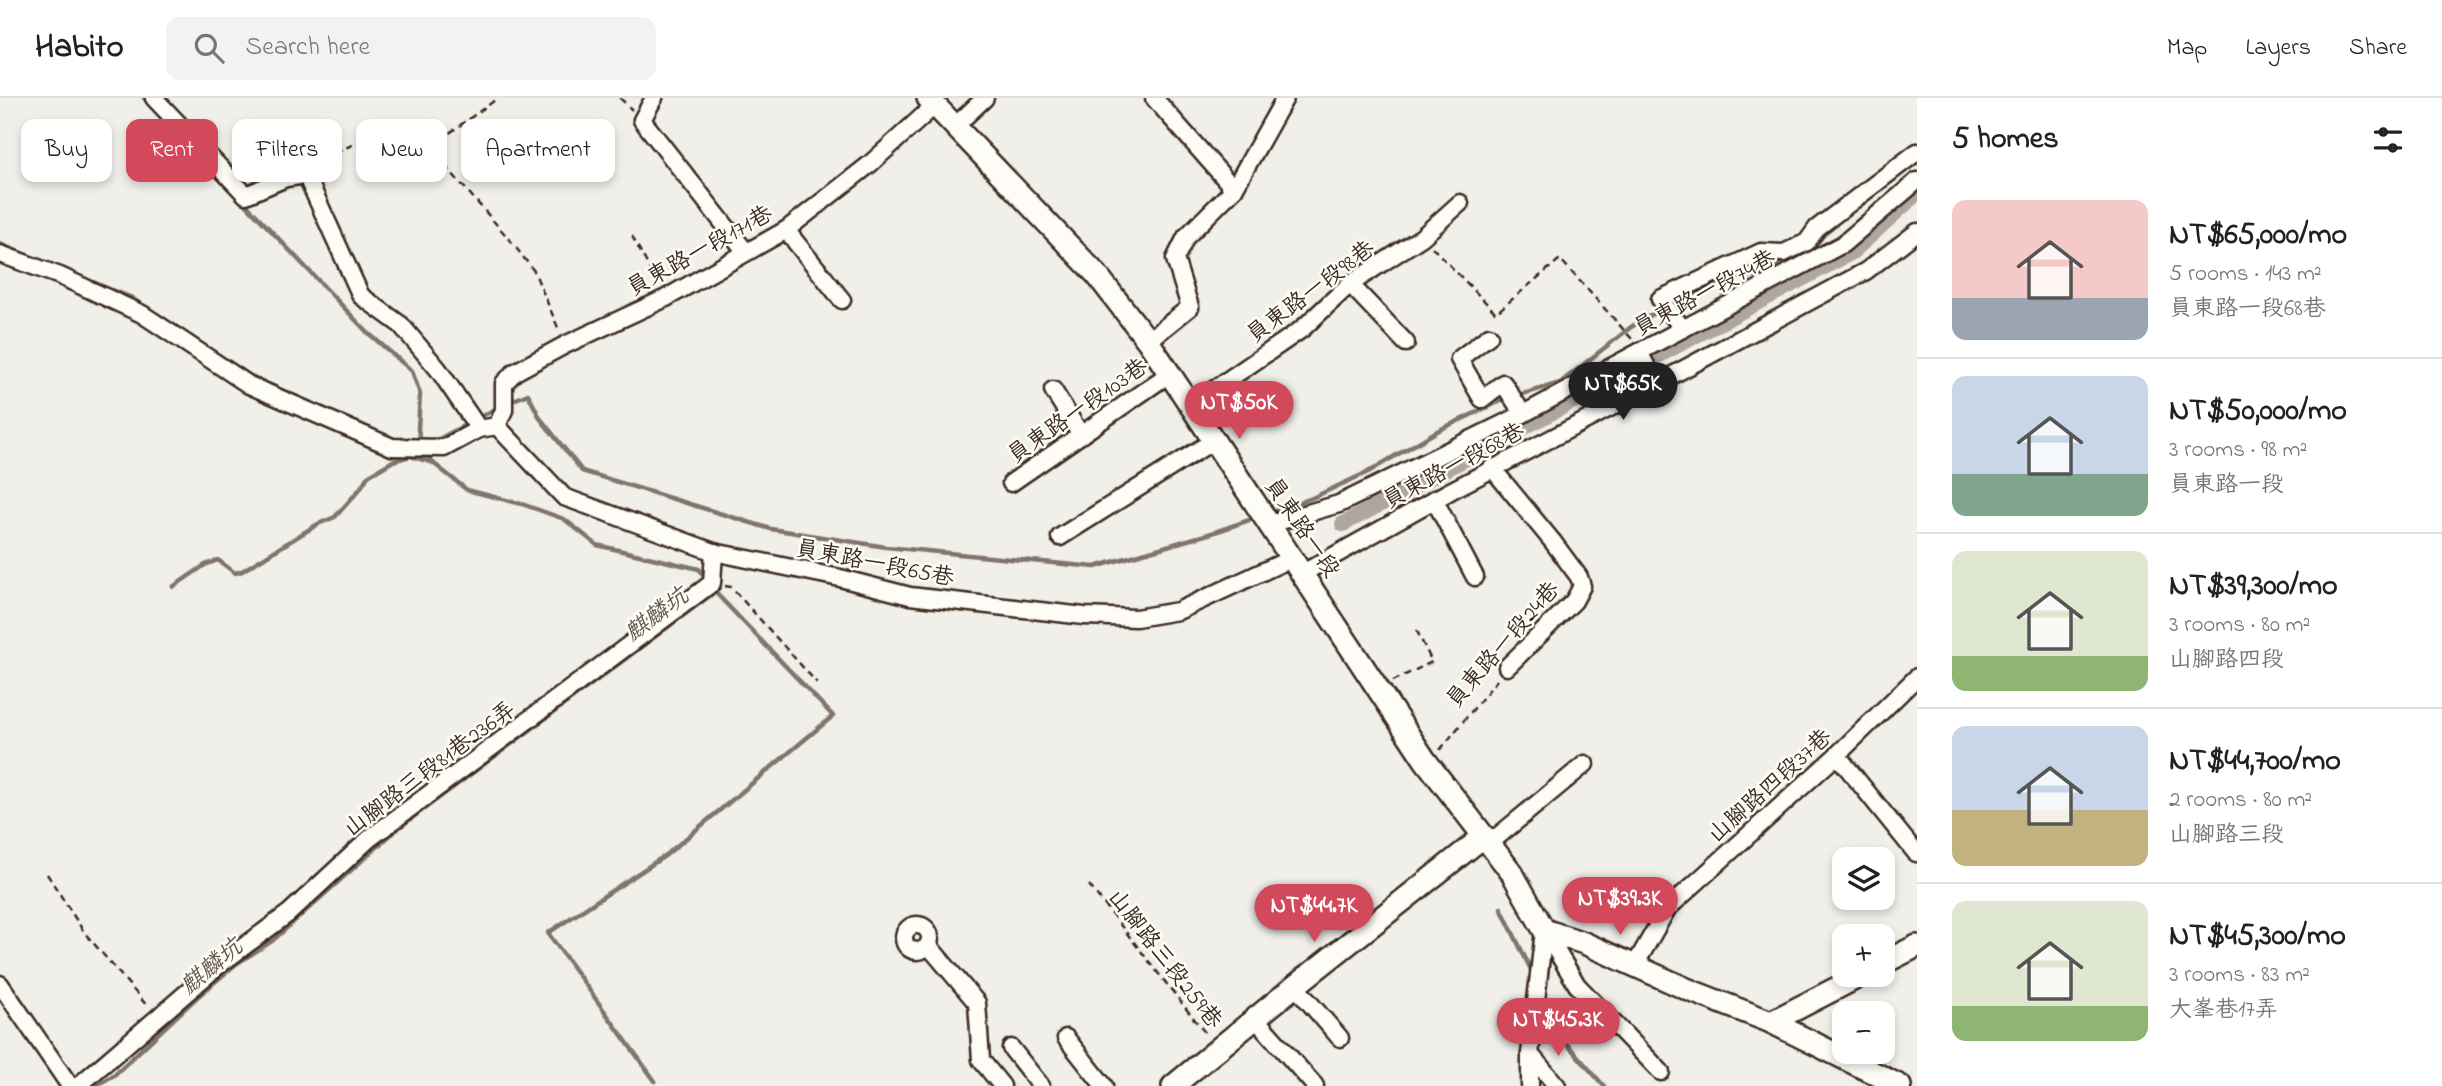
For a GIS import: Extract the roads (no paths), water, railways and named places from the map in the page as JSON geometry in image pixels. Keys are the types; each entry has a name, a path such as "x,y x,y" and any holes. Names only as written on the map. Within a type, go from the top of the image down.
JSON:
{"main road":[{"name":"員東路一段","path":"932,102 1097,275 1148,341 1425,760 1512,873 1544,930"},
{"path":"1173,1086 1483,838"},
{"path":"1544,930 1584,943 1634,967 1771,1022 1888,1083"},
{"path":"1895,958 1917,946"},
{"path":"1771,1022 1838,987"}],"street":[{"path":"154,98 246,194 286,178 306,175 361,296 401,325 438,369 479,429"},
{"path":"654,98 642,120 746,252"},
{"path":"955,127 985,98"},
{"path":"1154,98 1234,189"},
{"path":"1148,341 1190,306 1175,259 1186,237 1234,189 1285,98"},
{"name":"員東路一段171巷","path":"497,426 503,410 504,383 515,372 565,345 666,298 786,230 870,164 932,102"},
{"path":"1683,329 1660,299 1760,252 1784,253 1807,242 1817,228 1917,152"},
{"name":"員東路一段74巷","path":"1270,524 1339,504 1523,414 1843,244 1917,181"},
{"name":"員東路一段98巷","path":"1190,406 1302,329 1350,284 1423,237 1460,202"},
{"path":"786,230 842,300"},
{"name":"員東路一段68巷","path":"1297,566 1434,499 1656,384 1866,271 1917,232"},
{"path":"0,254 60,276 142,314 249,385 391,447 444,448 479,429 497,426"},
{"path":"1742,261 1754,291"},
{"path":"1350,284 1406,343"},
{"path":"1489,336 1459,359 1482,399 1503,383 1523,414"},
{"path":"1639,352 1656,384"},
{"name":"員東路一段103巷","path":"1011,484 1169,374"},
{"path":"1053,390 1081,435"},
{"name":"員東路一段65巷","path":"497,426 565,497 713,552 840,578 910,596 1084,616 1136,618 1178,611 1297,566"},
{"path":"1060,537 1213,441"},
{"name":"員東路一段24巷","path":"1492,468 1553,542 1579,577 1582,586 1574,601 1507,667"},
{"path":"1434,499 1475,577"},
{"name":"山腳路三段81巷236弄","path":"78,1086 219,965 289,913 370,838 712,583 713,552"},
{"name":"山腳路四段37巷","path":"1634,967 1667,909 1837,755 1917,677"},
{"path":"1837,755 1916,853"},
{"path":"1483,838 1497,837 1585,764"},
{"path":"1530,1086 1530,1054 1544,930"},
{"path":"1544,930 1577,985 1661,1072"},
{"path":"928,945 977,1003 981,1060 1002,1086"},
{"path":"0,984 70,1086"},
{"path":"1295,986 1340,1038"},
{"path":"1255,1018 1315,1086"},
{"path":"1066,1038 1104,1086"},
{"path":"1011,1048 1041,1086"},
{"path":"1530,1054 1557,1086"}],"waterway":[{"name":"麒麟坑","path":"144,98 151,106"},
{"path":"1842,218 1917,162"},
{"path":"1343,524 1852,252 1917,193"},
{"name":"麒麟坑","path":"242,200 367,332 412,371 420,394 418,429 421,445"},
{"path":"1671,304 1729,279 1758,275 1813,248 1832,225"},
{"path":"0,244 39,260"},
{"path":"79,277 130,297 249,375 307,402"},
{"path":"1516,396 1560,383 1631,327 1663,308"},
{"path":"509,402 528,394 540,418 582,471 771,529 886,547 1095,567 1258,517"},
{"path":"1270,513 1312,498 1368,472 1439,430 1507,398"},
{"path":"435,441 501,406"},
{"name":"麒麟坑","path":"426,453 432,462 467,490 522,504 564,519 597,545 699,569 706,579"},
{"path":"173,587 205,565 218,560 235,573 242,571 318,524 335,517 368,476 393,461 410,456 431,462"},
{"name":"麒麟坑","path":"95,1086 114,1075 236,964 272,941 396,830 715,592 711,586"},
{"path":"655,1081 548,933 666,855 833,716 715,592"},
{"path":"1501,908 1533,974"},
{"path":"1543,994 1567,1044 1604,1086"}]}
